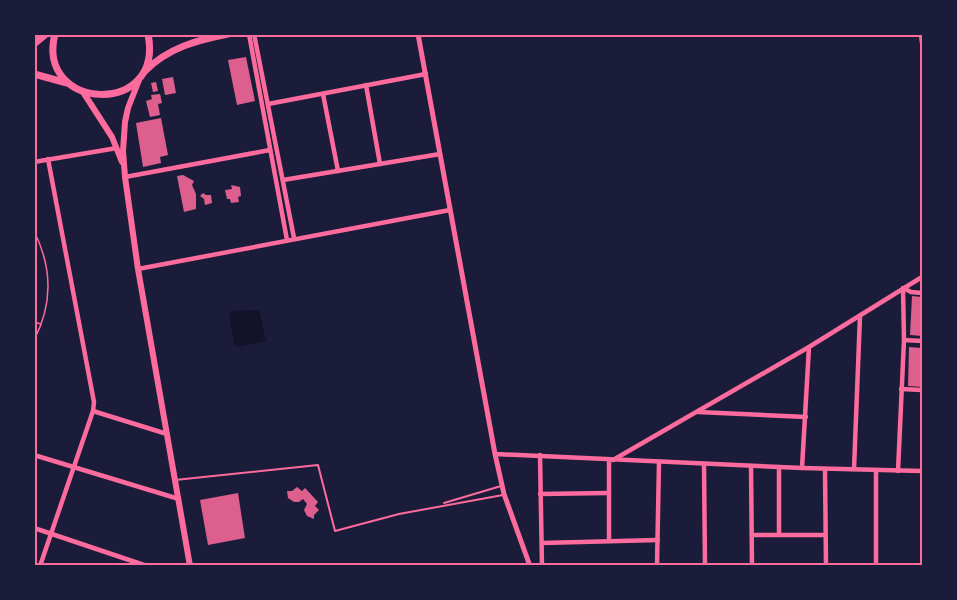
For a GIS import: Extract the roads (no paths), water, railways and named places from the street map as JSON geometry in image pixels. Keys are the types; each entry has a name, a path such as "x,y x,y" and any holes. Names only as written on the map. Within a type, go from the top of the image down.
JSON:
{"highway":[{"path":"34,44 46,34"},
{"path":"55,34 53,48 60,72 71,85 83,93 104,96 125,90 169,53 202,39 228,34"},
{"path":"142,75 150,50 148,34"},
{"path":"34,74 71,85"}],"main road":[{"path":"142,75 128,108 125,123 123,151 125,177 138,269 190,566"},
{"path":"83,93 106,125 117,148 125,177"}],"street":[{"path":"249,34 287,240"},
{"path":"254,34 294,238"},
{"path":"418,34 495,454 504,494 530,566"},
{"path":"921,34 922,43"},
{"path":"268,104 426,74"},
{"path":"366,85 380,164"},
{"path":"323,94 338,171"},
{"path":"34,162 117,148"},
{"path":"125,177 270,150"},
{"path":"283,180 440,154"},
{"path":"40,566 93,411 94,402 48,159"},
{"path":"138,269 450,210"},
{"path":"611,460 809,347 922,277"},
{"path":"903,288 911,292 922,293"},
{"path":"898,471 904,340 903,288"},
{"path":"854,469 860,316"},
{"path":"904,340 922,341"},
{"path":"802,468 809,347"},
{"path":"901,389 922,390"},
{"path":"93,411 167,434"},
{"path":"696,412 806,417"},
{"path":"34,454 179,499"},
{"path":"495,454 825,469 922,471"},
{"path":"540,455 542,566"},
{"path":"609,541 611,460"},
{"path":"657,566 658,462"},
{"path":"704,464 705,566"},
{"path":"751,466 752,566"},
{"path":"779,467 779,535"},
{"path":"825,469 826,566"},
{"path":"876,470 876,566"},
{"path":"540,494 609,493"},
{"path":"34,528 147,566"},
{"path":"752,535 825,535"},
{"path":"542,543 658,540"}],"lane":[{"path":"175,480 318,465 335,531 502,486"},
{"path":"438,505 504,494"}]}
